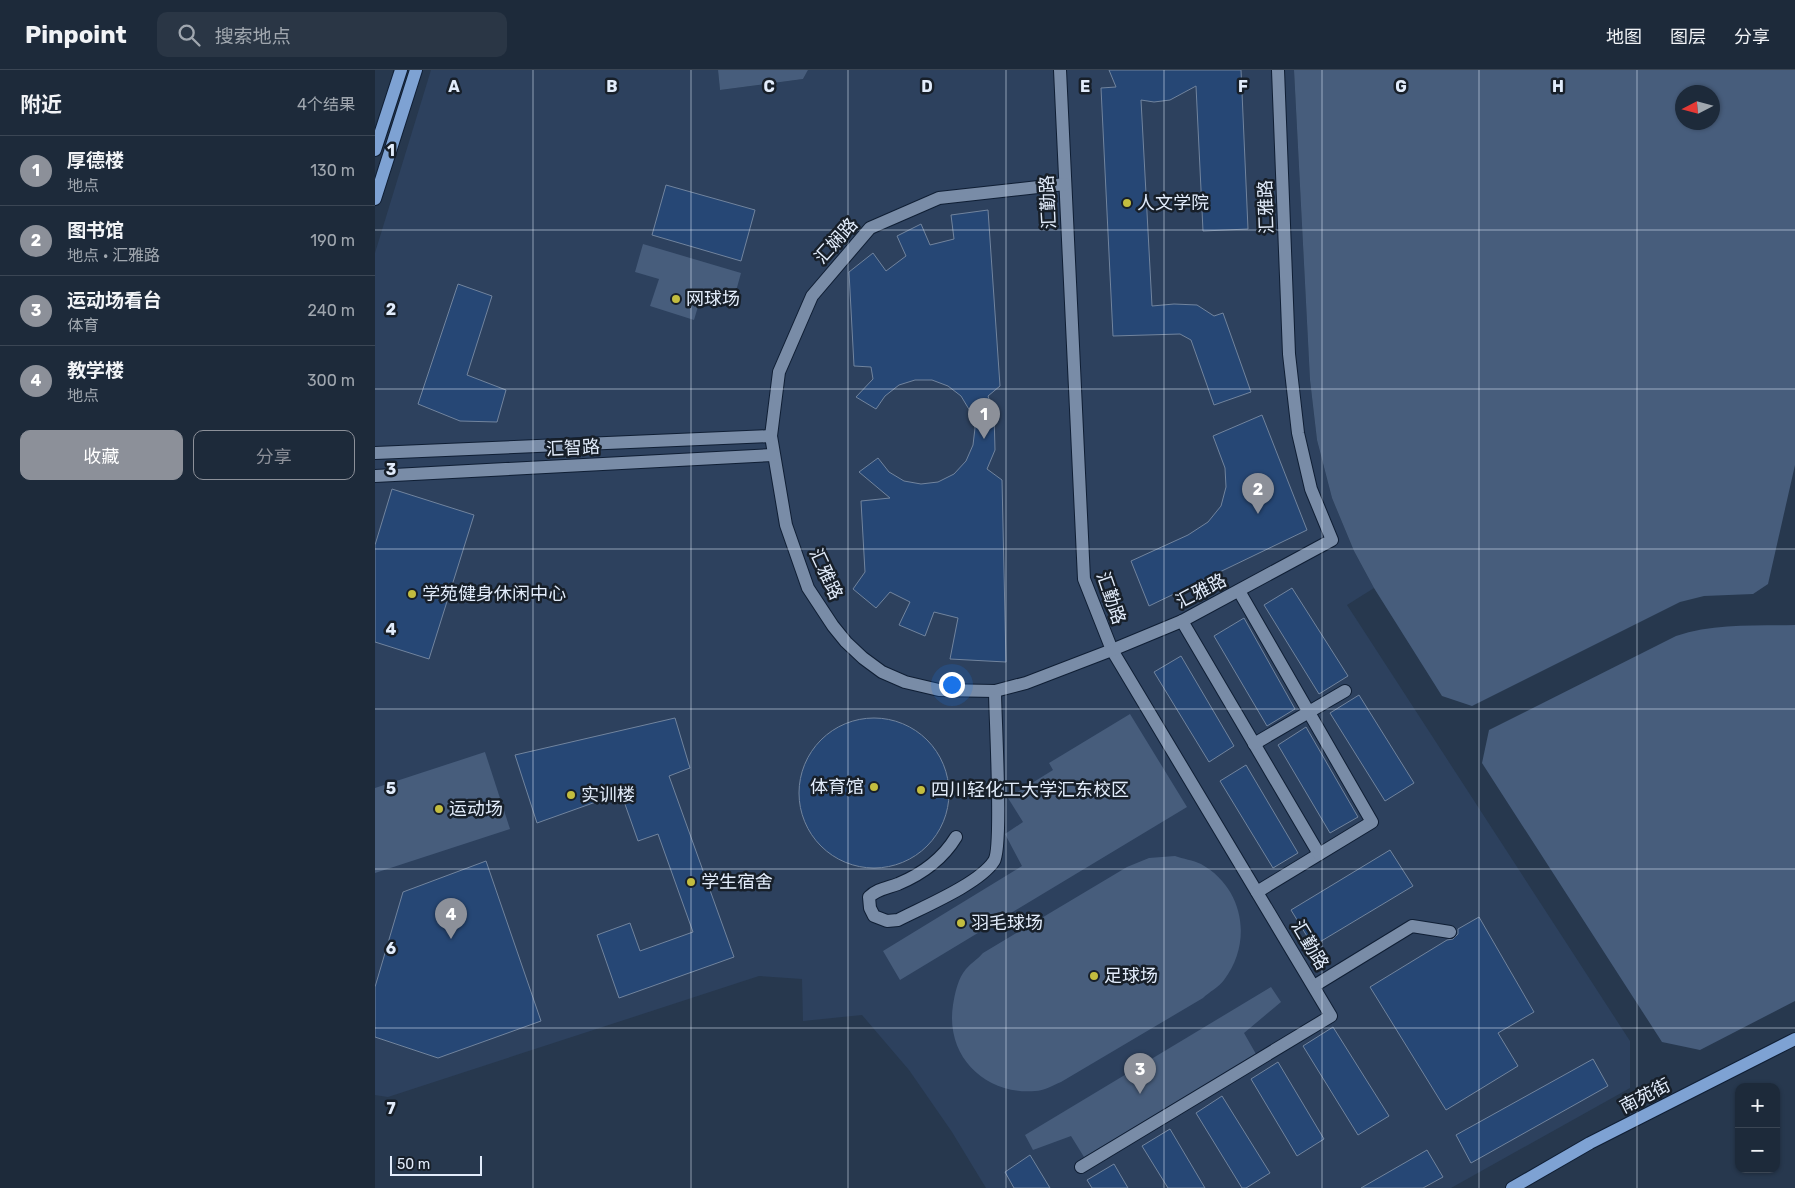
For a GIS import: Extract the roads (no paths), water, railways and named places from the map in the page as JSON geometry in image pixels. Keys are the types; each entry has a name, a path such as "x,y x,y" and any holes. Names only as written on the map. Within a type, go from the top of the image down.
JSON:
{"main road":[{"path":"375,150 401,70"},
{"path":"375,199 416,70"},
{"name":"南苑街","path":"1512,1188 1590,1143 1795,1039"}],"street":[{"name":"汇勤路","path":"1060,70 1084,579 1112,650 1331,1016 1081,1167"},
{"name":"汇雅路","path":"771,436 786,526 808,588 833,626 846,642 882,672 905,682 939,690 995,691 1026,683 1182,621 1332,540 1311,489 1298,433 1289,354 1277,70"},
{"name":"汇娴路","path":"771,436 779,372 812,296 870,228 939,198 1065,184"},
{"name":"汇智路","path":"375,453 771,436"},
{"name":"汇智路","path":"375,476 773,455"},
{"path":"1239,591 1372,822 1257,892"},
{"path":"1182,621 1319,854"},
{"path":"956,837 947,851 936,862 915,877 875,891 869,898 874,916 887,921 898,920 976,880 995,860 999,831 995,691"},
{"path":"1254,744 1345,691"},
{"path":"1313,986 1413,926 1450,932"}],"place":[{"name":"人文学院","path":"1127,203"},
{"name":"网球场","path":"676,299"},
{"name":"厚德楼","path":"984,439"},
{"name":"图书馆","path":"1258,514"},
{"name":"学苑健身休闲中心","path":"412,594"},
{"name":"体育馆","path":"874,787"},
{"name":"四川轻化工大学汇东校区","path":"921,790"},
{"name":"实训楼","path":"571,795"},
{"name":"运动场","path":"439,809"},
{"name":"学生宿舍","path":"691,882"},
{"name":"羽毛球场","path":"961,923"},
{"name":"教学楼","path":"451,939"},
{"name":"足球场","path":"1094,976"},
{"name":"运动场看台","path":"1140,1094"}]}
